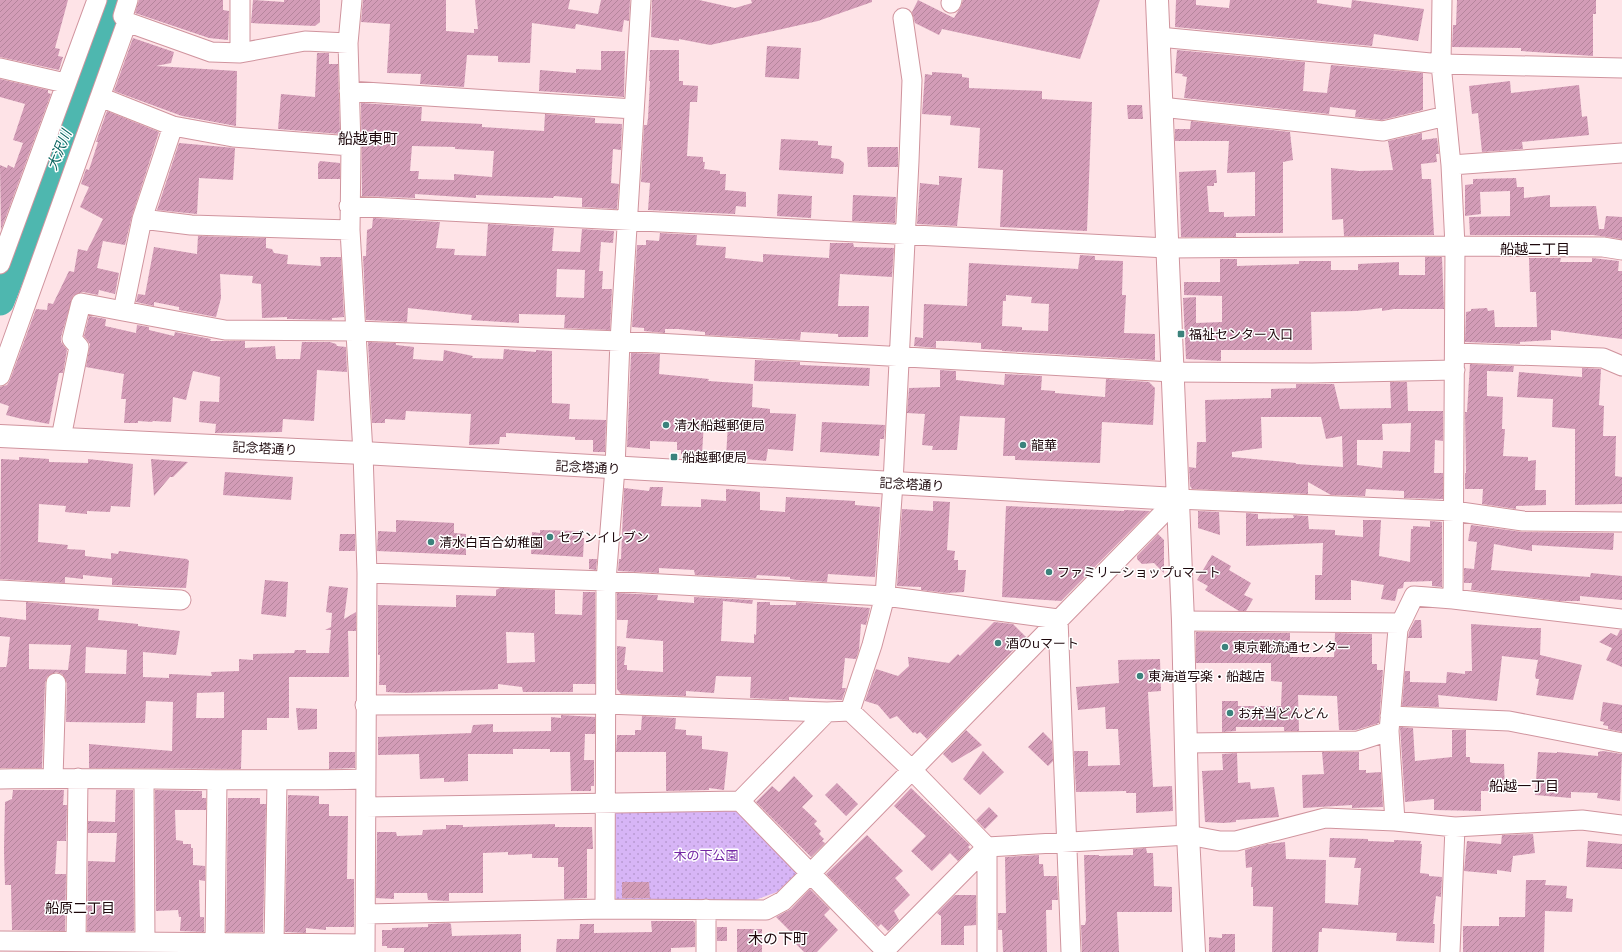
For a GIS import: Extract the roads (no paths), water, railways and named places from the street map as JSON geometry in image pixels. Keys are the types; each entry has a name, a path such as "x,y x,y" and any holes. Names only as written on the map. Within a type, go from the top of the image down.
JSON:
{"street":[{"path":"0,264 65,83 97,0"},
{"path":"128,0 123,16 127,22 211,52 240,53 305,41 348,44"},
{"path":"240,0 240,53"},
{"path":"0,941 274,942 365,948 365,705 367,572 364,452 349,206 351,146 348,44 352,0"},
{"path":"605,909 606,581 615,468 620,341 641,0"},
{"path":"1157,0 1183,621 1188,835 1194,952"},
{"path":"1442,0 1441,64 1452,165 1455,246 1453,599"},
{"path":"850,711 872,645 885,596 907,236 912,80 903,18"},
{"path":"0,376 127,22"},
{"path":"1159,37 1441,64 1622,68"},
{"path":"0,68 65,83"},
{"path":"349,91 634,109"},
{"path":"100,97 173,126 232,137 351,146"},
{"path":"1161,108 1383,131 1446,116"},
{"path":"123,311 142,219 173,126"},
{"path":"1452,165 1622,153"},
{"path":"349,206 907,236 1167,248 1455,246 1603,248 1622,250"},
{"path":"142,219 191,225 350,230"},
{"path":"61,438 79,347 72,339 81,303 225,330 357,331 620,341 1172,372 1312,373 1455,361 1603,358 1622,366"},
{"name":"記念塔通り","path":"0,436 364,452 615,468 1177,499"},
{"path":"365,914 605,909 766,910 783,901 811,873 911,769 1177,499 1454,511 1523,521 1622,522"},
{"path":"367,572 606,581 885,596 1058,619"},
{"path":"0,590 181,600"},
{"path":"1395,820 1389,724 1398,629 1414,596 1453,599 1622,619"},
{"path":"1058,619 1071,952"},
{"path":"1183,621 1401,623"},
{"path":"53,778 56,683"},
{"path":"365,705 605,704 827,712 850,711 911,769 987,847 987,952"},
{"path":"366,807 605,805 740,801 827,712"},
{"path":"1186,743 1358,741 1389,724 1509,721 1622,743"},
{"path":"0,779 78,778 144,781 217,780 277,782 366,780"},
{"path":"76,941 78,778"},
{"path":"215,942 217,780"},
{"path":"144,781 145,942"},
{"path":"274,942 277,782"},
{"path":"740,801 885,951 987,847 1188,835 1220,841 1236,841 1325,818 1395,820 1455,827 1582,820 1622,825"},
{"path":"1450,952 1455,827"},
{"path":"706,909 706,952"}],"waterway":[{"name":"大沢川","path":"0,301 118,0"}],"place":[{"name":"福祉センター入口","path":"1181,334"},
{"name":"清水船越郵便局","path":"666,425"},
{"name":"龍華","path":"1023,445"},
{"name":"船越郵便局","path":"674,457"},
{"name":"セブンイレブン","path":"550,537"},
{"name":"清水白百合幼稚園","path":"431,542"},
{"name":"ファミリーショップuマート","path":"1049,572"},
{"name":"酒のuマート","path":"998,643"},
{"name":"東京靴流通センター","path":"1225,647"},
{"name":"東海道写楽・船越店","path":"1140,676"},
{"name":"お弁当どんどん","path":"1230,713"}],"district":[{"name":"船越東町","path":"368,139"},
{"name":"船越二丁目","path":"1535,249"},
{"name":"船越一丁目","path":"1524,786"},
{"name":"船原二丁目","path":"80,908"},
{"name":"木の下町","path":"778,939"}],"park label":[{"name":"木の下公園","path":"706,855"}]}
